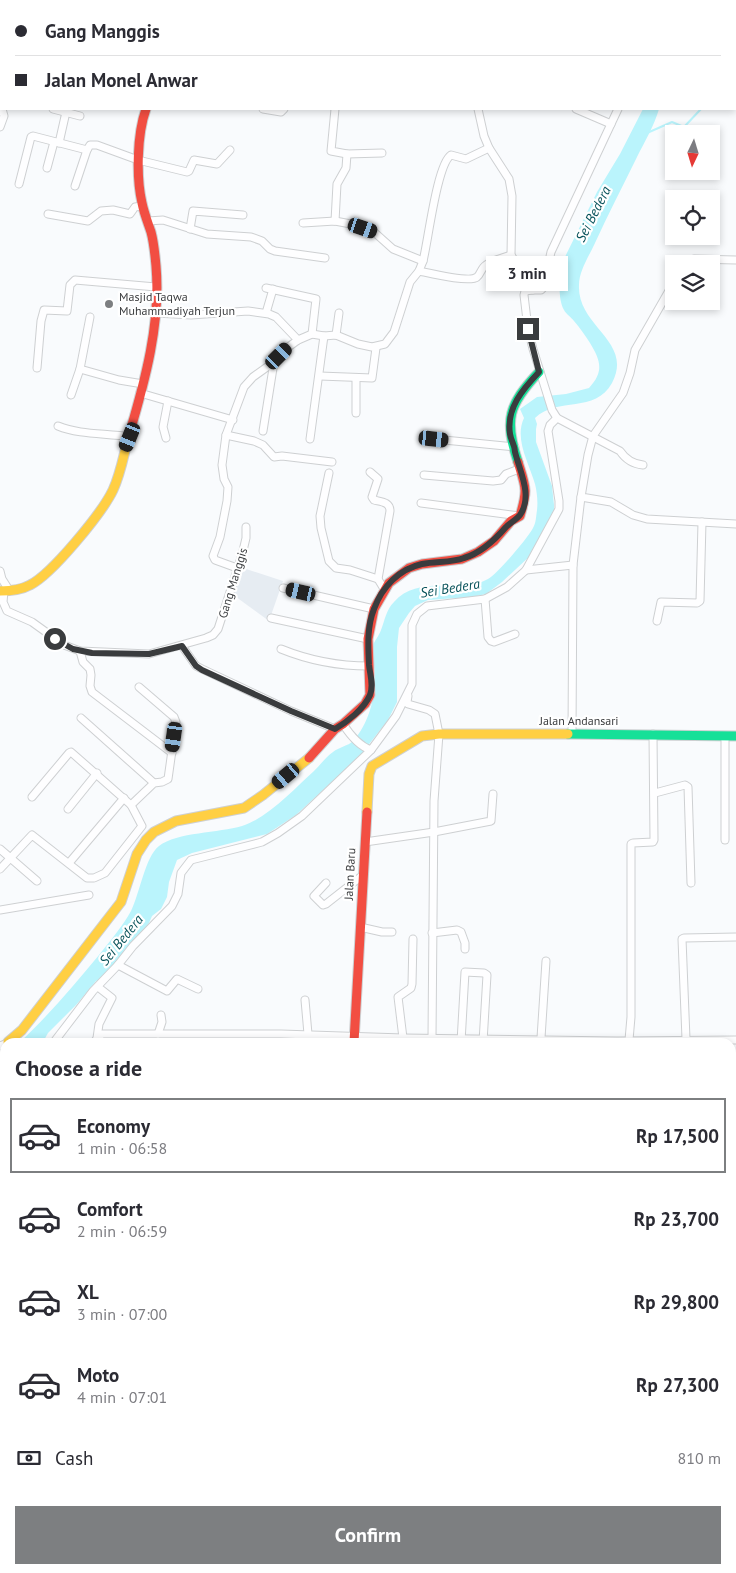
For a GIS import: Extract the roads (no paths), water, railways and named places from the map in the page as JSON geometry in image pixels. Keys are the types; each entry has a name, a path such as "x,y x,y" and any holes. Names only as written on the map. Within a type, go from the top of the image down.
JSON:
{"street":[{"path":"0,127 4,116 2,110"},
{"path":"57,110 80,116"},
{"path":"0,571 5,591 33,583 69,549 112,492 130,437 151,352 156,313 153,241 142,206 138,160 139,131 146,110"},
{"path":"269,110 281,112 283,110"},
{"path":"335,110 331,151 347,154 382,153"},
{"path":"478,110 484,136 509,179 512,189 511,255 533,290"},
{"path":"578,110 612,124"},
{"path":"618,110 551,252 543,288 541,290 525,290 524,298 528,329 539,372 552,410 557,418 620,451 624,458 635,464 643,465"},
{"path":"47,168 66,112"},
{"path":"19,184 31,137 33,136 87,150"},
{"path":"75,186 90,145 97,145 138,160 187,172 194,160 217,164 230,150"},
{"path":"237,568 215,560 214,556 227,501 228,487 224,479 222,465 226,435 244,387 253,377 274,362 287,348 298,340 312,334 336,335 358,344 376,348 385,344 391,338 410,282 420,271 447,157 451,155 466,159 490,148"},
{"path":"335,221 338,184 346,168 347,154"},
{"path":"48,214 88,221 101,210 113,210 130,214 135,207 142,206"},
{"path":"190,229 193,211 244,215"},
{"path":"148,222 163,220 207,234 251,237 262,241 275,251 325,258"},
{"path":"304,223 335,221 356,225 374,232 393,249 423,261"},
{"path":"420,271 457,279 474,279 486,264 511,255"},
{"path":"720,260 736,260"},
{"path":"37,368 41,321 44,310 66,312 70,285 75,280 156,287"},
{"path":"266,288 316,299 312,334"},
{"path":"266,313 273,289"},
{"path":"572,734 573,565 588,455 593,436 623,393 635,350 665,298"},
{"path":"156,313 190,315 248,311 266,313 276,317 298,340"},
{"path":"336,335 338,314"},
{"path":"71,395 80,370 90,316"},
{"path":"310,439 324,336"},
{"path":"320,376 356,379 372,378 376,348"},
{"path":"262,431 274,362"},
{"path":"80,370 118,380 143,384"},
{"path":"13,1038 22,1030 121,902 137,854 154,832 176,821 244,808 310,758 364,704 370,695 372,679 369,666 368,639 374,609 384,589 399,574 409,568 422,564 462,559 478,552 494,541 511,522 520,516 526,496 526,487 510,435 510,421 512,408 520,394 539,372"},
{"path":"356,379 356,412"},
{"path":"140,393 233,420"},
{"path":"166,438 163,427 168,402"},
{"path":"436,1038 432,933 434,801 439,734 437,719 433,712 411,706 407,702 412,681 412,625 417,614 428,606 485,599 507,587 526,570 559,509 548,431 550,425 557,418"},
{"path":"58,426 72,432 92,432 130,437"},
{"path":"226,435 254,441 263,446 274,457 282,456 332,462"},
{"path":"434,439 515,447"},
{"path":"424,475 493,481 501,480 506,474 519,469"},
{"path":"370,472 378,479 372,497 374,500 388,504 390,512 378,579 384,589"},
{"path":"329,473 320,516 329,562 336,568 350,570 378,579"},
{"path":"581,497 611,502 633,515 647,519 736,524"},
{"path":"421,503 520,516"},
{"path":"657,621 661,602 697,603 700,600 702,522"},
{"name":"Gang Manggis","path":"5,591 3,602 7,611 32,622 64,645 80,651 142,654 182,646 217,632 246,538 246,527"},
{"path":"526,570 573,565"},
{"path":"283,588 374,609"},
{"path":"485,599 488,637 491,641 494,642 515,634"},
{"path":"271,618 368,639"},
{"path":"182,646 196,666 202,670 291,711 339,727 368,749"},
{"path":"281,649 298,655 346,665 369,666"},
{"path":"80,651 83,662 90,668 92,692 172,753"},
{"path":"131,805 154,783 168,779 175,719 139,686"},
{"path":"57,1038 133,946 172,906 178,894 181,873 191,860 262,842 302,816 368,749 396,716 410,689"},
{"path":"80,718 154,783"},
{"name":"Jalan Andansari","path":"422,736 439,734 736,736"},
{"path":"629,1038 631,1017 631,844 654,842 653,734"},
{"name":"Jalan Baru","path":"355,1038 369,774 372,766 422,736"},
{"path":"725,736 725,840"},
{"path":"0,869 32,835 87,878 94,878 105,873 142,826 131,805 74,753 68,753 32,797"},
{"path":"68,809 97,773"},
{"path":"655,793 685,785 688,787 691,884"},
{"path":"365,842 491,821 493,794"},
{"path":"69,863 124,798"},
{"path":"0,849 37,881"},
{"path":"326,883 314,896 323,905 363,875"},
{"path":"0,910 89,894"},
{"path":"360,927 382,932 392,932"},
{"path":"432,933 457,930 461,932 465,949"},
{"path":"686,1038 682,939 736,937"},
{"path":"403,1038 398,997 411,988 413,939"},
{"path":"541,1038 546,961"},
{"path":"118,965 167,991 177,979 198,989"},
{"path":"461,1038 465,972 484,973 487,975 483,1038"},
{"path":"98,987 112,998 99,1024 97,1038 158,1034 308,1034 346,1038"},
{"path":"305,1000 308,1034"},
{"path":"158,1034 162,1022 161,1015"}],"water":[{"name":"Sei Bedera","path":"642,110 659,110 579,280 581,300 586,312 611,345 616,356 617,368 612,383 605,393 596,398 544,411 535,418 537,424 536,442 552,486 554,514 530,556 486,594 472,597 428,600 415,606 399,628 397,702 388,720 359,757 296,815 267,834 192,853 177,860 169,882 167,897 161,909 152,916 137,939 106,977 96,981 45,1038 24,1038 61,1000 120,928 131,911 150,858 159,846 176,838 233,828 252,822 271,810 330,754 353,741 367,720 374,694 373,646 387,612 394,602 404,594 427,586 465,585 488,579 505,563 530,533 535,522 537,497 535,484 522,443 521,426 524,418 520,409 537,397 566,394 589,388 597,377 599,366 597,355 562,305 560,299 560,274 562,263 597,192 620,154"}],"waterway":[{"path":"647,133 672,122 684,127 700,110"}],"place":[{"name":"Masjid Taqwa Muhammadiyah Terjun","path":"109,304"}]}
